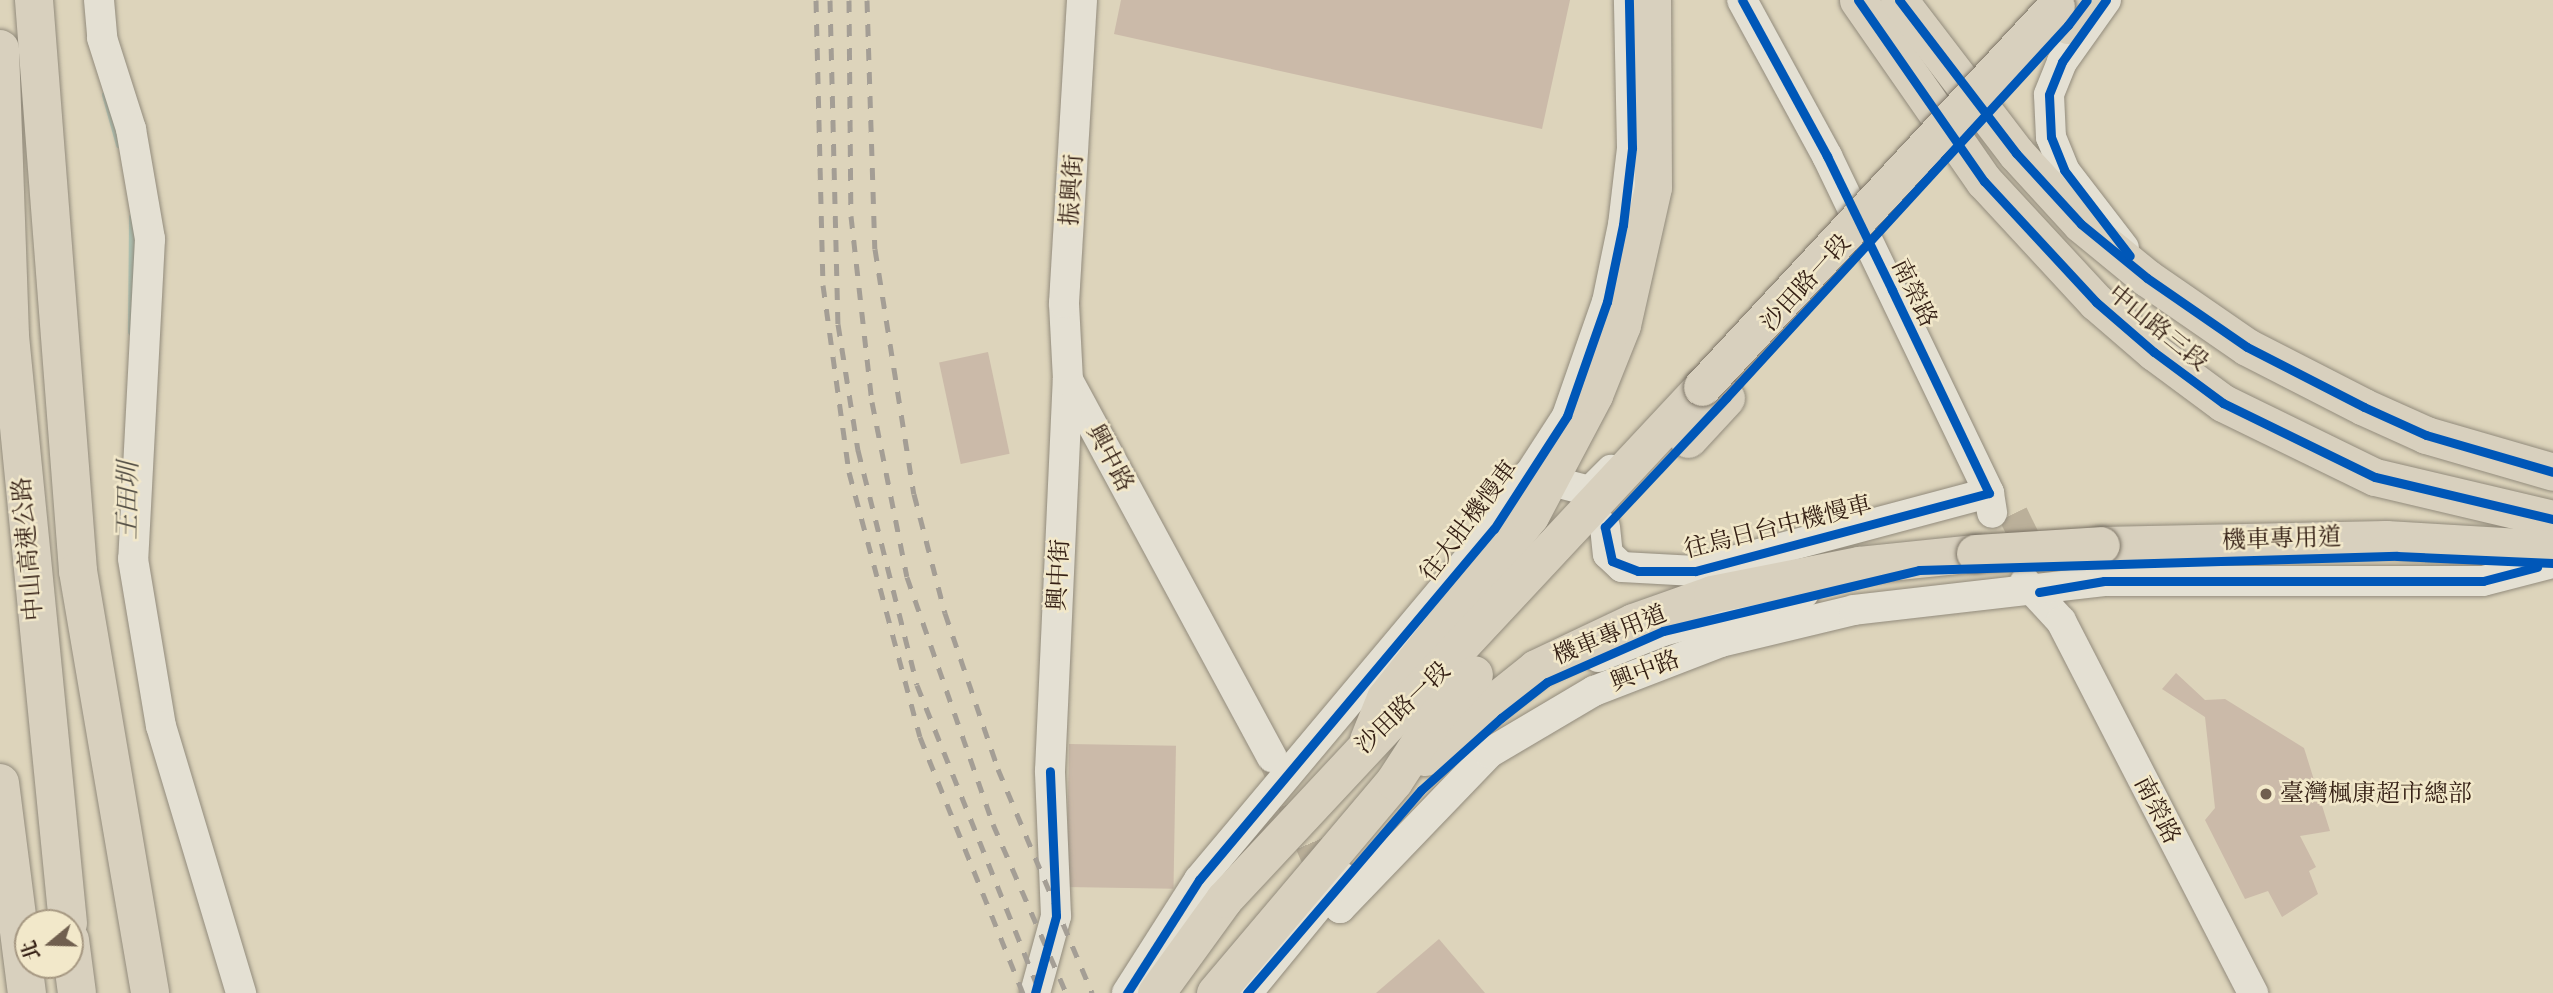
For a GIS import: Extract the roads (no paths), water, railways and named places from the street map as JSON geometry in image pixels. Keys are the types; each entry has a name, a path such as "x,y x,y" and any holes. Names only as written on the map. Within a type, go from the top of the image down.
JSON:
{"highway":[{"path":"34,0 61,383 80,584 150,993"},
{"name":"中山高速公路","path":"0,48 10,336 67,909"},
{"path":"61,383 141,836 178,993"},
{"path":"0,783 27,993"}],"main road":[{"path":"1368,740 1385,698 1530,516 1539,476 1594,395 1639,267 1653,187 1652,0"},
{"name":"中山路三段","path":"1858,0 1984,181 2096,302 2154,352 2223,403 2375,477 2551,549"},
{"name":"中山路三段","path":"1900,0 2015,153 2081,224 2147,278 2246,347 2364,407 2426,435 2553,472"},
{"name":"沙田路一段","path":"1145,986 1368,740 1402,715 2068,8"},
{"name":"沙田路一段","path":"1215,993 1394,781 1437,715 1605,527 1708,389"},
{"name":"沙田路一段","path":"1394,781 1536,668 1633,622 1712,594 1845,567 2386,540 2551,549"}],"street":[{"path":"99,0 102,38 131,130 150,239 133,559 161,726 241,993"},
{"name":"振興街","path":"1068,380 1064,303 1082,0"},
{"name":"往大肚機慢車","path":"1145,986 1208,869 1539,476 1567,416 1607,302 1632,148 1629,0"},
{"name":"南榮路","path":"1742,0 1827,156 1998,507"},
{"path":"2106,0 2062,62 2049,95 2051,138 2064,170 2147,278"},
{"name":"興中路","path":"1068,380 1272,757"},
{"name":"興中街","path":"1035,993 1056,916 1050,771 1068,380"},
{"path":"1539,476 1590,491 1708,389"},
{"name":"往烏日台中機慢車","path":"1605,527 1608,554 1622,567 1695,571 1998,507"},
{"path":"2035,584 2104,581 2483,580 2551,549"},
{"name":"機車專用道","path":"2103,554 2459,557 2551,549"},
{"path":"2441,582 2468,566 2459,557"},
{"name":"機車專用道","path":"1247,993 1421,790 1547,682 1663,631 1758,604 1982,559"},
{"name":"興中路","path":"1333,897 1340,908 1489,753 1594,691 1721,642 1854,610 2035,584"},
{"name":"南榮路","path":"2035,584 2061,621 2253,993"}],"waterway":[{"name":"王田圳","path":"105,95 119,145"},
{"name":"王田圳","path":"131,332 132,217"}],"tunnel":[{"path":"2013,514 2045,580"},
{"path":"1274,761 1328,885"}],"railway":[{"path":"816,0 823,285 849,472 920,737 1023,993"},
{"path":"830,0 838,324 858,450 917,685 1040,993"},
{"path":"849,0 851,216 872,402 907,577 993,824 1066,993"},
{"path":"867,0 875,249 914,494 945,613 998,769 1092,993"}],"place":[{"name":"臺灣楓康超市總部","path":"2266,794"}]}
